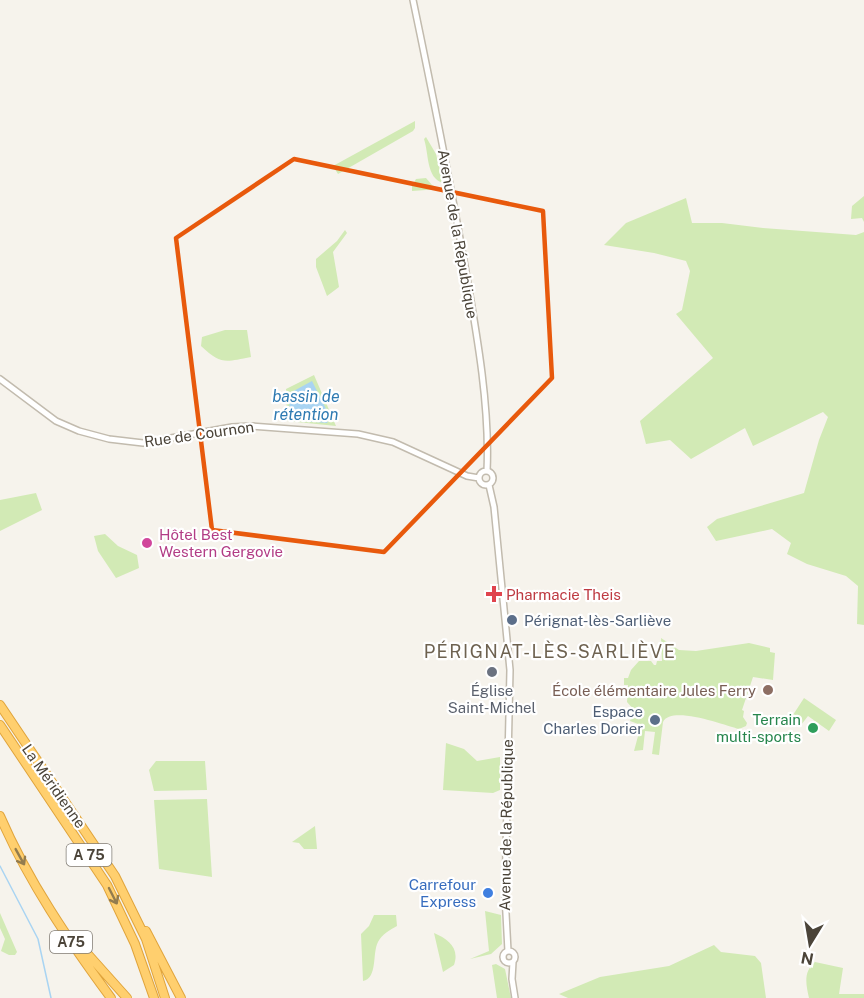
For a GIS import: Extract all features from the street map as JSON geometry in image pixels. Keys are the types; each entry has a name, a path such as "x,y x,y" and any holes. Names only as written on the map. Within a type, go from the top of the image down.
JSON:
{"highway":[{"name":"La Méridienne","path":"0,705 115,876 134,913 157,970 165,998"},
{"name":"La Méridienne","path":"0,725 107,885 135,944 154,998"},
{"path":"0,816 15,848 43,896 91,960 127,998"},
{"name":"A75","path":"43,896 62,930 111,998"},
{"path":"134,913 152,940 181,998"}],"street":[{"name":"Avenue de la République","path":"413,0 454,205 474,320 484,407 487,471"},
{"name":"Rue de Cournon","path":"0,379 56,421 79,431 122,442 154,441 232,427 252,426 358,434 393,442 467,476 479,478"},
{"path":"487,471 493,477 489,485 482,484 479,478 483,472 487,471"},
{"name":"Avenue de la République","path":"489,485 495,507 510,670 505,888 508,951"},
{"path":"510,962 515,959 514,954 508,951 503,957 510,962 515,998"}],"highlighted area":[{"path":"294,159 543,211 552,378 384,552 212,530 176,238"}],"green space":[{"path":"415,121 413,131 338,174 333,166"},
{"path":"426,137 436,154 443,183 431,171 424,139"},
{"path":"426,178 440,189 412,191 416,179"},
{"path":"864,196 864,222 862,218 851,219 852,206"},
{"path":"686,198 692,223 722,223 856,235 864,232 864,625 857,624 858,586 846,576 807,564 787,554 791,543 772,529 716,541 707,527 717,519 804,493 828,417 823,412 753,446 745,428 691,459 670,440 646,444 640,421 713,358 676,314 682,310 690,271 686,261 604,245 626,223"},
{"path":"345,230 347,233 333,252 339,287 327,296 316,267 316,259 337,241"},
{"path":"225,330 247,330 251,357 235,360 219,359 201,346 202,337"},
{"name":"bassin de rétention","path":"314,375 336,426 287,421 286,389"},
{"path":"36,493 42,510 0,531 0,500"},
{"path":"105,534 118,546 137,555 139,568 116,578 98,551 94,536"},
{"path":"661,638 679,650 696,651 749,643 770,648 770,652 775,653 773,680 753,677 742,710 746,726 739,729 698,718 676,715 668,717 663,722 659,755 652,754 655,732 645,731 643,750 634,751 641,725 630,721 634,710 627,702 628,685 624,685 624,678 628,678 631,670 639,661 651,661 656,665 657,661 662,661"},
{"path":"804,698 836,720 829,731 808,716 801,725 791,718"},
{"path":"446,743 464,749 477,761 500,757 500,790 493,793 443,790"},
{"path":"156,761 205,761 207,790 154,791 149,770"},
{"path":"207,799 212,877 159,869 154,800"},
{"path":"315,826 317,849 304,849 299,843 292,842"},
{"path":"485,911 501,915 502,944 491,954 470,959 489,951"},
{"path":"0,913 17,952 15,955 1,951 5,939 0,928"},
{"path":"374,915 396,915 397,926 380,939 376,947 371,975 363,981 361,934 369,926"},
{"path":"434,933 448,941 454,949 454,965 443,972"},
{"path":"714,945 721,952 755,956 761,963 766,998 568,998 559,994 600,977 669,966"},
{"path":"815,962 843,968 839,994 864,994 864,998 809,998 807,974"},
{"path":"496,964 505,969 511,998 497,998 492,965"}],"water":[{"name":"bassin de rétention","path":"312,381 330,417 327,423 292,420 289,417 290,393"}],"waterway":[{"path":"0,866 38,939 51,998"}],"place":[{"name":"Hôtel Best Western Gergovie","path":"147,543"},
{"name":"Pharmacie Theis","path":"494,594"},
{"name":"Pérignat-lès-Sarliève","path":"512,620"},
{"name":"Église Saint-Michel","path":"492,672"},
{"name":"École élémentaire Jules Ferry","path":"768,690"},
{"name":"Espace Charles Dorier","path":"655,720"},
{"name":"Terrain multi-sports","path":"813,728"},
{"name":"Carrefour Express","path":"488,893"}],"district":[{"name":"PÉRIGNAT-LÈS-SARLIÈVE","path":"550,651"}]}
